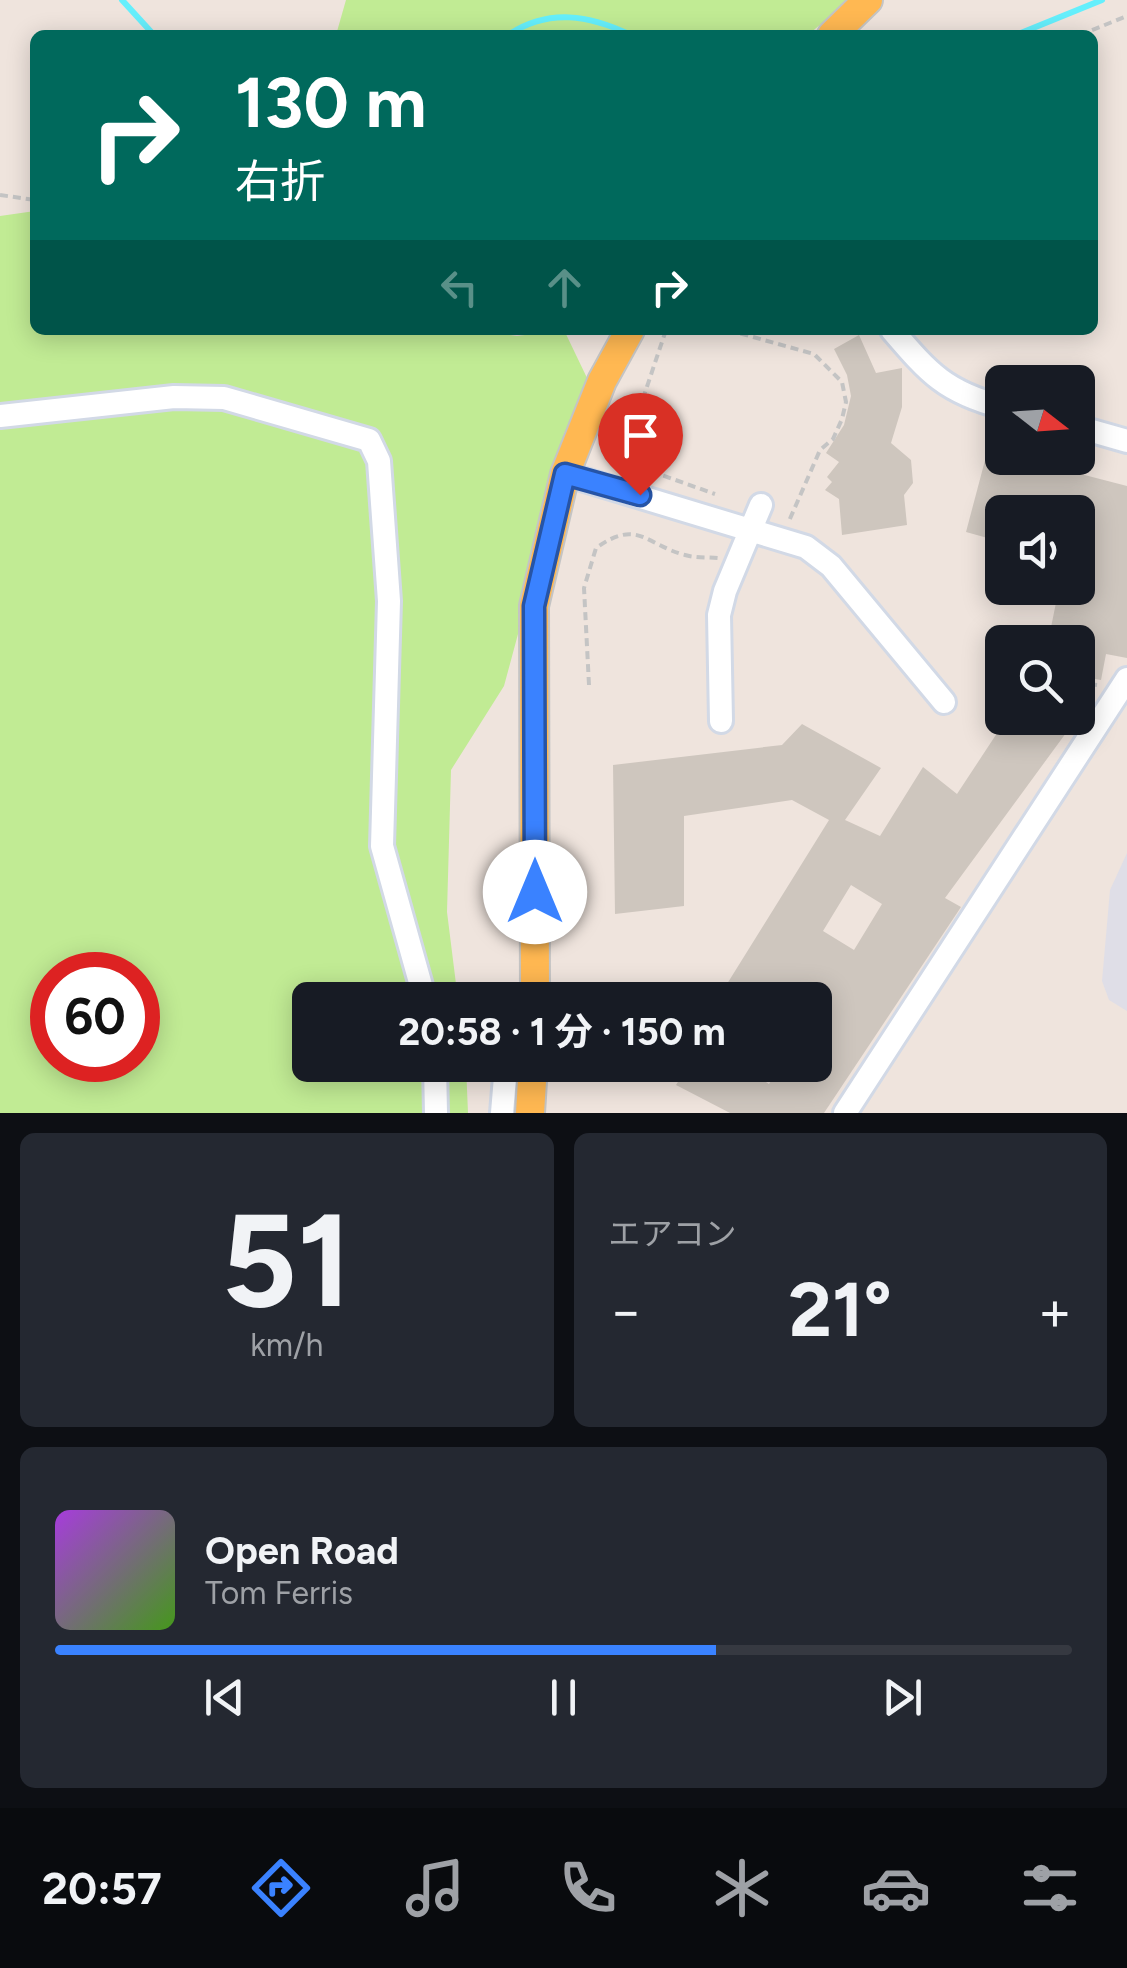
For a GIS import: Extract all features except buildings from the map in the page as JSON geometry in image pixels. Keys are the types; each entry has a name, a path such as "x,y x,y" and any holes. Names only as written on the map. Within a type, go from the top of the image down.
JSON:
{"main road":[{"path":"837,30 868,0"},
{"path":"535,982 534,606 565,474 602,381 627,335"},
{"path":"530,1113 532,1082"}],"street":[{"path":"896,335 931,376 971,399 985,402"},
{"path":"0,416 174,398 224,398 369,440 379,462 389,600 382,846 420,982"},
{"path":"1095,432 1127,441"},
{"path":"565,474 752,527 806,547 831,566 944,702"},
{"path":"721,721 720,615 761,505"},
{"path":"844,1113 1127,679"},
{"path":"435,1082 436,1113"},
{"path":"502,1113 505,1082"}],"path":[{"path":"1092,30 1127,16"},
{"path":"0,195 30,199"},
{"path":"664,335 622,460 730,500"},
{"path":"746,335 814,354 842,382 846,402 842,418 833,440 820,450 789,521"},
{"path":"589,685 584,588 596,548 630,532 649,536 688,556 738,559"}],"shaded area":[{"path":"1127,853 1127,1011 1109,1000 1102,981 1110,890"}],"green space":[{"path":"346,0 849,0 814,30 337,30"},
{"path":"30,212 30,335 566,335 588,380 564,434 543,509 525,608 504,686 451,770 447,912 456,982 292,982 292,1082 467,1082 468,1113 0,1113 0,216"}],"waterway":[{"path":"122,0 149,30"},
{"path":"1028,30 1102,0"},
{"path":"516,30 539,21 569,17 618,30"}],"route":[{"path":"535,892 534,606 565,474 640,495"}]}
